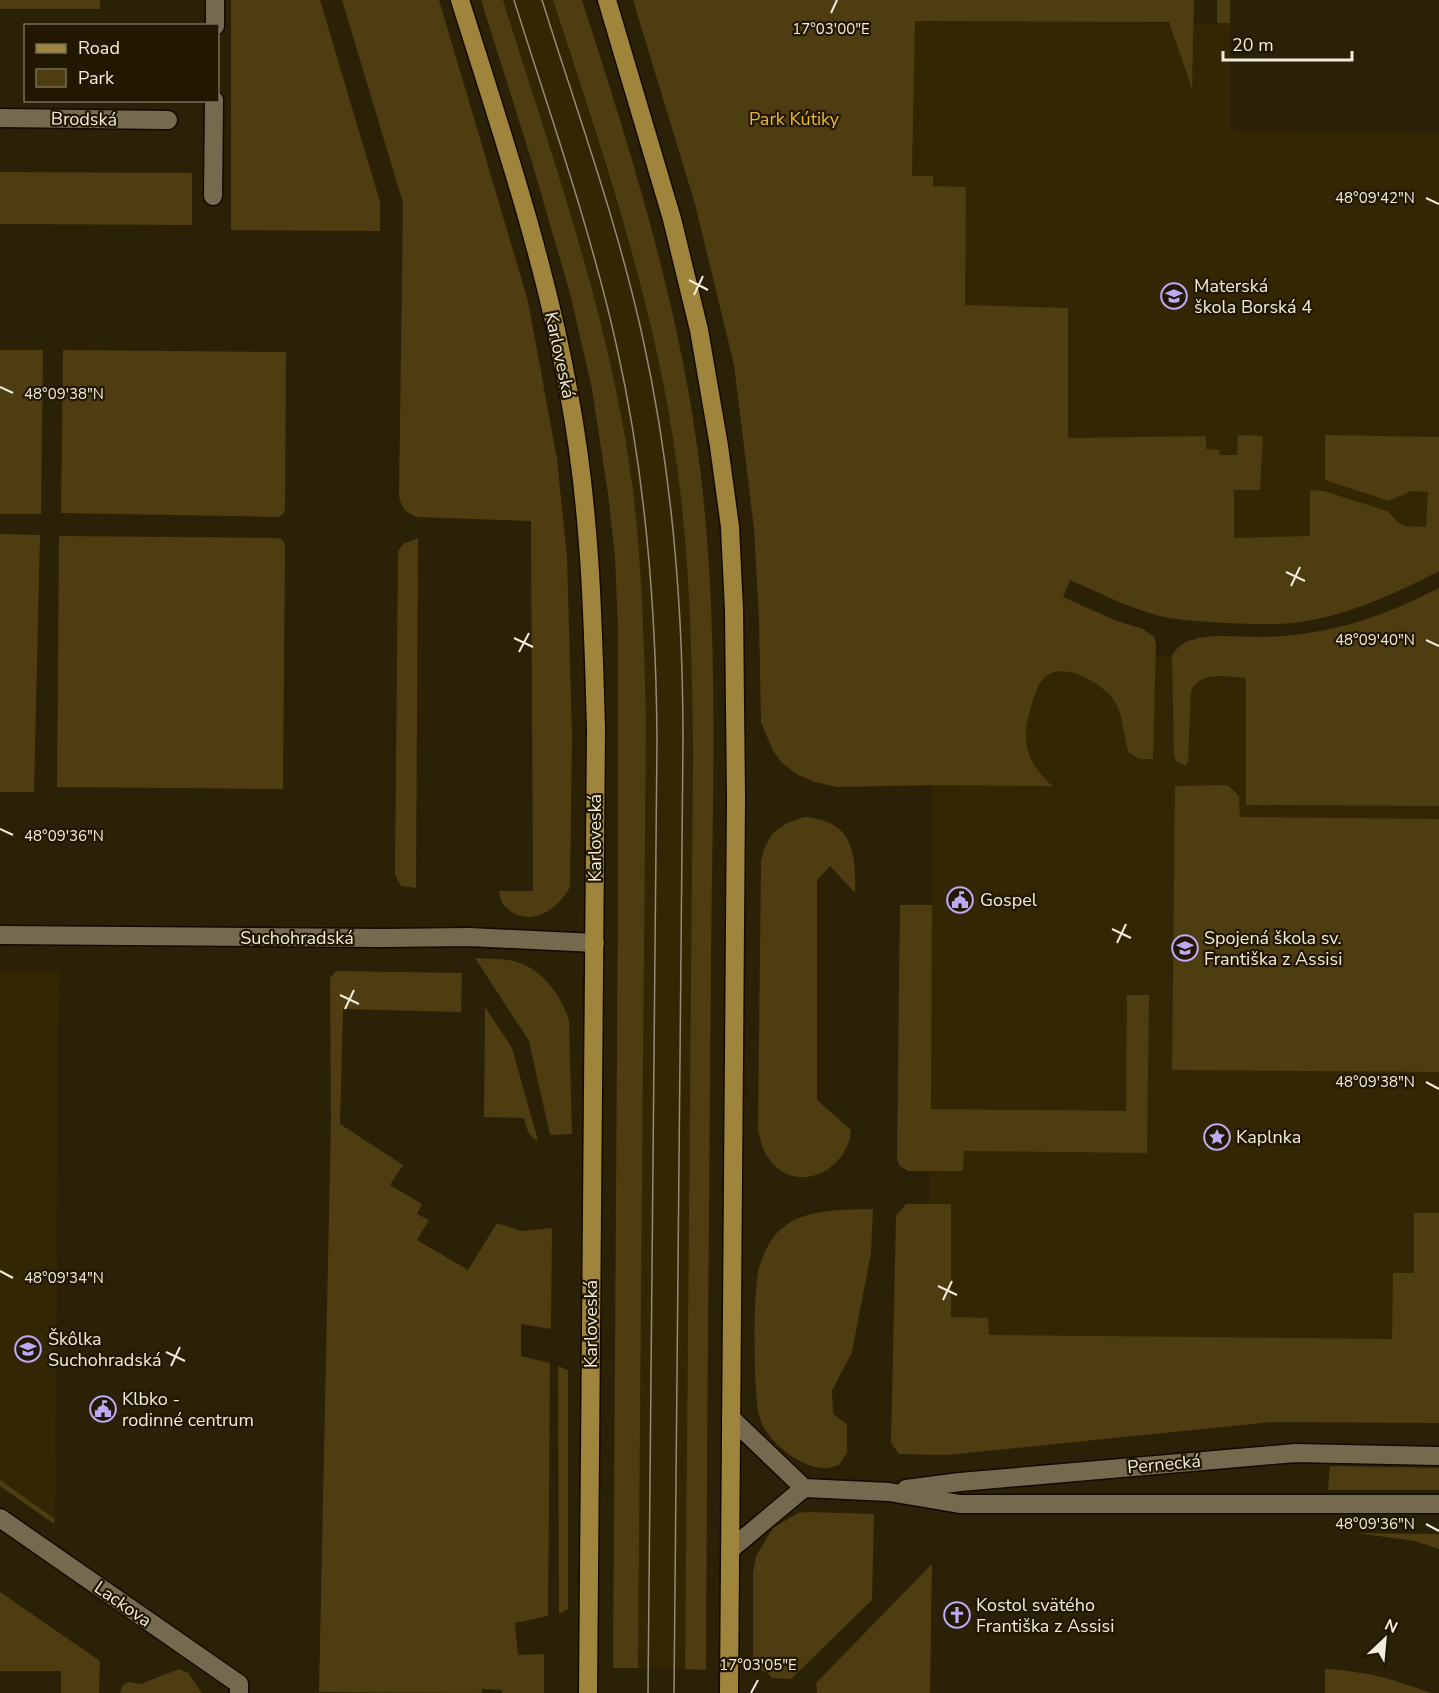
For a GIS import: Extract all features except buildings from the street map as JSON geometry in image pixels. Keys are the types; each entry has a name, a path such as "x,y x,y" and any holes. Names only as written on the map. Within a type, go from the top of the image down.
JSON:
{"main road":[{"name":"Karloveská","path":"460,0 528,216 569,393 586,508 593,601 596,729 588,1693"},
{"path":"607,0 672,219 699,330 730,527 735,610 736,786 729,1693"}],"street":[{"path":"215,0 215,24"},
{"path":"213,196 214,102"},
{"name":"Brodská","path":"0,118 168,120"},
{"name":"Suchohradská","path":"0,935 469,937 594,943"},
{"path":"731,1418 804,1488 731,1549"},
{"name":"Pernecká","path":"889,1492 960,1482 1294,1453 1439,1456"},
{"name":"Pernecká","path":"804,1488 889,1492 960,1504 1439,1504"},
{"name":"Lackova","path":"0,1518 239,1684 239,1693"}],"shaded area":[{"path":"503,0 553,0 642,287 676,457 687,545 693,752 685,1669 638,1668 646,719 643,613 631,481 614,384 581,250"},
{"name":"Materská škola Borská 4","path":"915,21 1230,23 1230,130 1439,133 1439,556 1042,547 912,176"},
{"name":"Spojená škola sv. Františka z Assisi","path":"1439,599 1439,1384 928,1381 932,786 901,786 900,714 906,679 1150,655 1177,656 1324,643"},
{"name":"Škôlka Suchohradská","path":"0,972 59,972 55,1519 0,1480"}],"green space":[{"path":"0,0 100,0 100,9 0,9"},
{"path":"231,0 320,0 380,202 380,231 231,230"},
{"path":"342,0 439,0 528,301 557,459 567,557 572,736 570,887 552,908 536,916 528,917 510,911 502,903 499,891 533,891 531,521 417,517 402,506 399,495 403,203"},
{"path":"481,0 503,0 578,238 622,421 638,542 646,719 638,1668 613,1668 618,885 618,630 615,557 592,389 571,297 532,162"},
{"path":"553,0 582,0 637,176 681,355 701,476 707,537 714,721 706,1670 685,1669 693,752 691,642 681,495 666,400 640,284 608,170"},
{"name":"Park Kútiky","path":"633,0 1194,0 1192,89 1169,22 915,21 912,176 933,176 933,186 966,187 965,305 1068,308 1068,438 1206,436 1206,449 1220,450 1219,455 1237,455 1238,435 1263,436 1260,490 1234,490 1234,538 1310,536 1310,490 1324,491 1387,511 1405,526 1426,527 1428,492 1411,491 1389,501 1325,480 1325,435 1439,437 1439,571 1386,596 1331,616 1277,624 1169,618 1131,607 1070,580 1063,597 1117,621 1143,629 1154,637 1156,644 1153,759 1140,759 1129,753 1120,712 1109,694 1083,676 1063,671 1054,672 1041,681 1034,697 1026,728 1027,749 1031,758 1052,786 837,787 798,775 782,763 773,751 761,722 754,529 734,365 695,204"},
{"path":"1217,0 1230,0 1230,23 1217,23"},
{"path":"0,172 192,173 192,225 0,224"},
{"path":"0,350 43,350 41,514 0,514"},
{"path":"63,350 286,352 285,510 283,514 278,517 61,513"},
{"path":"0,534 40,535 34,792 0,792"},
{"path":"59,536 277,538 283,540 285,545 283,789 57,787"},
{"path":"418,538 416,888 401,886 395,875 398,551 403,544"},
{"path":"1439,588 1439,806 1246,805 1246,678 1215,676 1195,684 1191,691 1188,761 1186,766 1177,762 1174,756 1172,656 1188,641 1212,636 1286,636 1331,629 1397,608"},
{"path":"1175,786 1229,786 1239,796 1240,817 1439,819 1439,1072 1172,1070"},
{"path":"805,817 833,825 848,841 854,864 855,893 830,866 817,880 817,1100 851,1130 848,1145 830,1168 817,1175 804,1177 790,1175 778,1168 765,1153 758,1129 761,861 770,837 775,832 788,823"},
{"path":"900,905 932,905 931,1109 1126,1111 1127,995 1149,995 1147,1153 964,1151 963,1171 908,1171 900,1166 897,1160"},
{"path":"475,958 507,960 526,966 550,985 562,1002 569,1021 572,1134 550,1135 529,1041"},
{"path":"336,971 462,973 461,1012 343,1009 340,1124 403,1165 390,1185 422,1204 417,1214 429,1220 417,1240 468,1270 497,1223 521,1231 552,1228 551,1329 521,1324 521,1356 550,1363 548,1616 515,1623 518,1655 544,1654 544,1693 502,1693 502,1690 482,1689 482,1693 319,1692 331,1117 330,978"},
{"path":"485,1007 512,1048 538,1141 530,1134 524,1118 484,1117"},
{"path":"906,1204 951,1204 951,1317 988,1318 989,1335 1392,1339 1393,1273 1414,1273 1414,1213 1439,1213 1439,1423 1273,1422 947,1455 899,1454 891,1443 896,1216"},
{"path":"873,1209 871,1253 852,1352 832,1391 833,1414 847,1424 847,1453 839,1465 828,1468 816,1467 796,1459 778,1445 764,1428 760,1419 756,1390 755,1344 759,1268 773,1237 791,1222 801,1217 837,1210"},
{"path":"558,1366 568,1370 568,1609 559,1614"},
{"path":"1330,1466 1439,1468 1439,1490 1328,1490"},
{"path":"0,1480 55,1519 54,1524 0,1486"},
{"path":"798,1513 874,1514 872,1600 791,1679 772,1678 768,1673 753,1667 753,1573 756,1556 773,1528"},
{"path":"1356,1533 1439,1534 1439,1549 1415,1541"},
{"path":"932,1564 930,1693 817,1693 816,1683"},
{"path":"0,1592 100,1661 99,1693 61,1693 61,1671 0,1671"},
{"path":"179,1669 188,1673 202,1693 120,1693 123,1685 128,1682 141,1684"},
{"path":"1325,1669 1379,1676 1431,1693 1325,1693"}],"tram line":[{"path":"514,0 556,130 607,304 635,445 652,591 657,739 648,1693"},
{"path":"542,0 622,253 643,339 661,438 678,588 683,739 674,1693"}],"place":[{"name":"Materská škola Borská 4","path":"1174,296"},
{"name":"Gospel","path":"960,900"},
{"name":"Spojená škola sv. Františka z Assisi","path":"1185,948"},
{"name":"Kaplnka","path":"1217,1137"},
{"name":"Škôlka Suchohradská","path":"28,1349"},
{"name":"Klbko - rodinné centrum","path":"103,1409"},
{"name":"Kostol svätého Františka z Assisi","path":"957,1615"}]}
